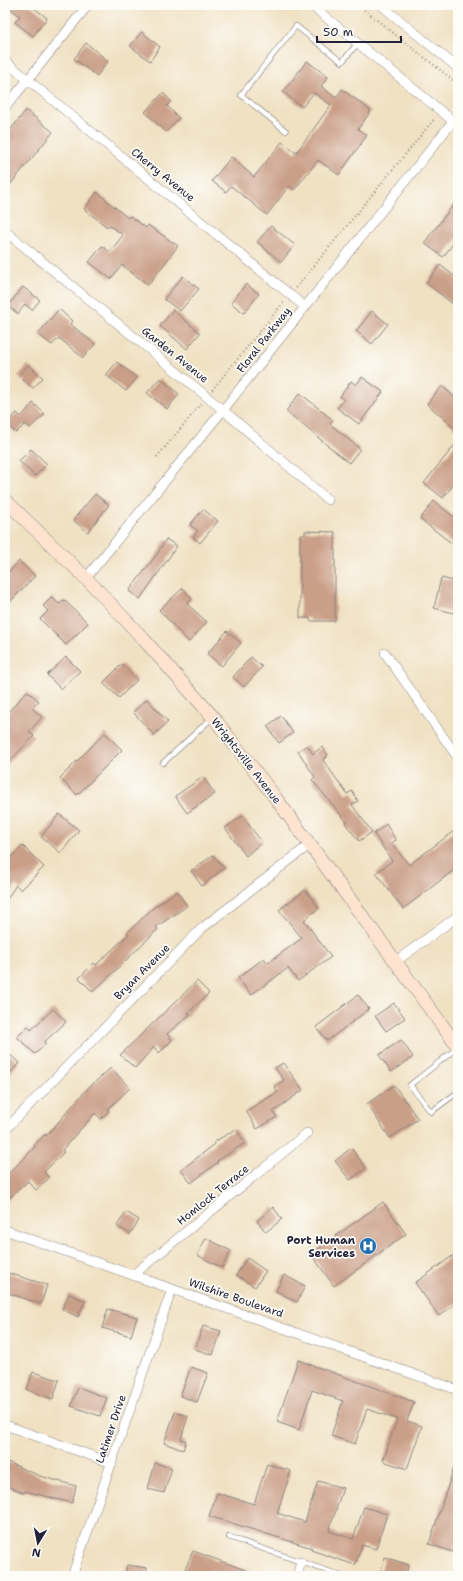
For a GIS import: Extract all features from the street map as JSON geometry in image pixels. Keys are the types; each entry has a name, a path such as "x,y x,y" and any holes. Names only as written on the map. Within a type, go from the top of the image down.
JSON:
{"street":[{"path":"5,108 88,5"},
{"path":"311,5 456,118"},
{"path":"381,5 458,68"},
{"name":"Cherry Avenue","path":"5,61 305,307"},
{"name":"Floral Parkway","path":"86,578 223,410 456,118"},
{"name":"Garden Avenue","path":"5,232 223,410 328,500"},
{"name":"Wrightsville Avenue","path":"5,500 86,578 138,632 212,717 274,797 458,1047"},
{"path":"385,653 458,758"},
{"name":"Bryan Avenue","path":"5,1130 201,929 309,845"},
{"path":"395,962 458,916"},
{"name":"Homlock Terrace","path":"133,1275 307,1133"},
{"name":"Wilshire Boulevard","path":"5,1230 458,1390"},
{"name":"Latimer Drive","path":"72,1576 172,1289"},
{"path":"5,1425 112,1463"},
{"path":"297,1576 301,1562"}],"lane":[{"path":"286,131 241,95 296,26 342,62 358,43"},
{"path":"163,763 212,717"},
{"path":"458,1047 410,1085 430,1112 458,1092"},
{"path":"229,1537 342,1576"}],"path":[{"path":"358,5 458,84"},
{"path":"157,457 435,118 433,116"}],"building":[{"path":"6,5 30,5 47,18 33,36 15,22 20,16"},
{"path":"142,32 160,47 150,61 130,46"},
{"path":"86,43 108,61 97,76 74,59"},
{"path":"307,61 328,77 321,86 336,98 342,89 371,111 358,129 367,135 339,175 318,160 294,190 289,186 267,215 231,186 226,192 212,181 231,157 254,177 282,142 296,153 331,105 314,93 302,107 283,92"},
{"path":"163,93 171,101 167,106 179,118 166,132 145,112"},
{"path":"26,110 53,132 5,191 5,137"},
{"path":"97,192 128,218 130,216 146,228 148,225 178,246 148,285 122,265 111,279 89,262 102,246 110,252 123,235 109,225 107,227 84,209"},
{"path":"458,199 458,237 443,257 424,243"},
{"path":"271,226 295,245 281,262 257,242"},
{"path":"440,265 458,279 458,308 426,283"},
{"path":"183,276 199,289 180,311 164,299"},
{"path":"246,284 259,294 244,313 231,303"},
{"path":"23,287 40,300 32,310 25,304 18,314 8,306"},
{"path":"59,309 72,321 70,324 95,344 83,358 59,338 52,345 38,334"},
{"path":"173,310 200,333 187,349 160,326"},
{"path":"372,311 388,324 372,344 356,331"},
{"path":"117,362 137,378 126,391 106,375"},
{"path":"28,365 43,378 33,388 18,376"},
{"path":"362,377 383,392 359,424 337,408 344,400 340,397 351,381 356,385"},
{"path":"160,378 179,394 167,409 147,393"},
{"path":"442,386 458,400 458,431 427,404"},
{"path":"300,393 333,420 330,424 360,449 349,463 286,411"},
{"path":"33,403 45,414 30,428 25,424 16,433 6,423 17,413 21,417"},
{"path":"458,441 458,479 443,498 424,483"},
{"path":"31,449 47,464 35,476 19,461"},
{"path":"95,494 109,505 88,532 73,520"},
{"path":"434,501 458,520 458,548 420,519"},
{"path":"203,509 218,521 200,543 193,537 198,531 190,525"},
{"path":"305,531 335,532 335,621 310,621 310,618 300,618 300,535 305,535"},
{"path":"166,539 177,546 140,599 129,591 157,554"},
{"path":"19,561 35,576 5,607 5,576"},
{"path":"441,578 458,582 458,614 434,608"},
{"path":"183,588 192,599 187,604 207,622 189,642 159,610"},
{"path":"52,597 59,604 64,600 88,623 66,645 40,619 48,611 43,606"},
{"path":"227,631 241,643 222,666 207,654"},
{"path":"66,657 80,671 61,689 47,675"},
{"path":"251,657 262,667 244,687 233,677"},
{"path":"122,664 137,680 119,698 103,683"},
{"path":"27,691 39,701 32,708 42,717 29,732 34,736 5,766 5,716"},
{"path":"147,699 168,722 154,735 133,712"},
{"path":"281,716 293,733 279,743 267,726"},
{"path":"105,733 122,750 77,795 60,778"},
{"path":"307,745 313,754 322,747 328,755 323,760 347,794 352,791 358,801 352,805 372,832 359,841 345,823 347,822 312,780 315,777 298,751"},
{"path":"203,777 215,794 187,813 175,796"},
{"path":"59,814 79,830 61,853 41,837"},
{"path":"242,816 262,842 246,856 225,828"},
{"path":"386,824 396,840 391,843 409,865 458,828 458,867 403,909 376,873 392,861 374,834"},
{"path":"23,846 44,867 21,890 16,885 5,902 5,872 9,868 5,863"},
{"path":"213,855 224,868 202,886 191,871"},
{"path":"305,890 319,908 304,920 331,957 298,981 288,968 251,995 238,978 264,958 268,963 302,938 279,910"},
{"path":"177,891 187,906 156,927 158,929 93,992 79,978 94,963 96,965 129,934 127,933 153,908"},
{"path":"197,981 209,993 188,1013 190,1014 167,1034 172,1040 159,1053 154,1047 135,1068 120,1055"},
{"path":"358,995 369,1009 327,1041 316,1027"},
{"path":"394,1003 405,1018 386,1031 375,1016"},
{"path":"53,1009 66,1022 44,1042 46,1044 35,1054 17,1037 28,1026 31,1030"},
{"path":"401,1040 413,1057 391,1072 379,1055"},
{"path":"5,1050 19,1063 5,1079"},
{"path":"283,1063 303,1090 273,1112 277,1117 257,1129 246,1111 278,1092 274,1087 284,1080 275,1068"},
{"path":"111,1068 130,1088 108,1109 109,1111 101,1119 95,1113 62,1150 64,1152 44,1172 49,1178 36,1190 28,1181 5,1202 5,1177 35,1147 34,1146 45,1134 46,1136 88,1088"},
{"path":"394,1085 418,1119 390,1138 367,1104"},
{"path":"236,1129 245,1143 217,1161 218,1162 191,1183 181,1170 215,1144 214,1142"},
{"path":"351,1148 366,1168 350,1180 335,1161"},
{"path":"383,1202 406,1234 334,1286 311,1254"},
{"path":"273,1207 282,1219 266,1232 257,1221"},
{"path":"126,1212 139,1220 130,1234 117,1226"},
{"path":"206,1238 231,1251 222,1268 197,1255"},
{"path":"458,1252 458,1302 439,1316 415,1283"},
{"path":"247,1258 266,1271 255,1287 236,1275"},
{"path":"5,1272 47,1285 41,1304 5,1292"},
{"path":"284,1275 305,1286 297,1302 276,1291"},
{"path":"69,1294 85,1301 78,1317 62,1309"},
{"path":"108,1309 137,1317 131,1336 102,1328"},
{"path":"203,1326 221,1331 213,1355 195,1349"},
{"path":"298,1360 414,1402 407,1421 422,1426 407,1469 383,1461 397,1419 367,1409 355,1444 331,1436 343,1401 312,1390 299,1430 277,1422"},
{"path":"191,1367 208,1373 197,1402 180,1396"},
{"path":"33,1372 59,1380 53,1399 27,1390"},
{"path":"78,1387 107,1398 100,1416 71,1406"},
{"path":"175,1412 188,1416 181,1439 186,1441 183,1450 164,1443"},
{"path":"5,1461 40,1476 76,1486 72,1503 25,1491 24,1493 5,1485"},
{"path":"456,1461 458,1462 458,1536 453,1552 429,1544"},
{"path":"155,1463 172,1468 164,1493 148,1489"},
{"path":"267,1464 291,1471 277,1513 305,1522 318,1481 343,1488 329,1531 353,1539 364,1507 387,1514 376,1549 362,1545 355,1565 311,1550 312,1548 209,1516 217,1493 254,1504"},
{"path":"193,1551 259,1576 202,1576 185,1569"},
{"path":"385,1557 409,1565 405,1576 379,1576"},
{"path":"127,1565 147,1568 146,1576 125,1576"}],"place":[{"name":"Port Human Services","path":"368,1246"}]}
